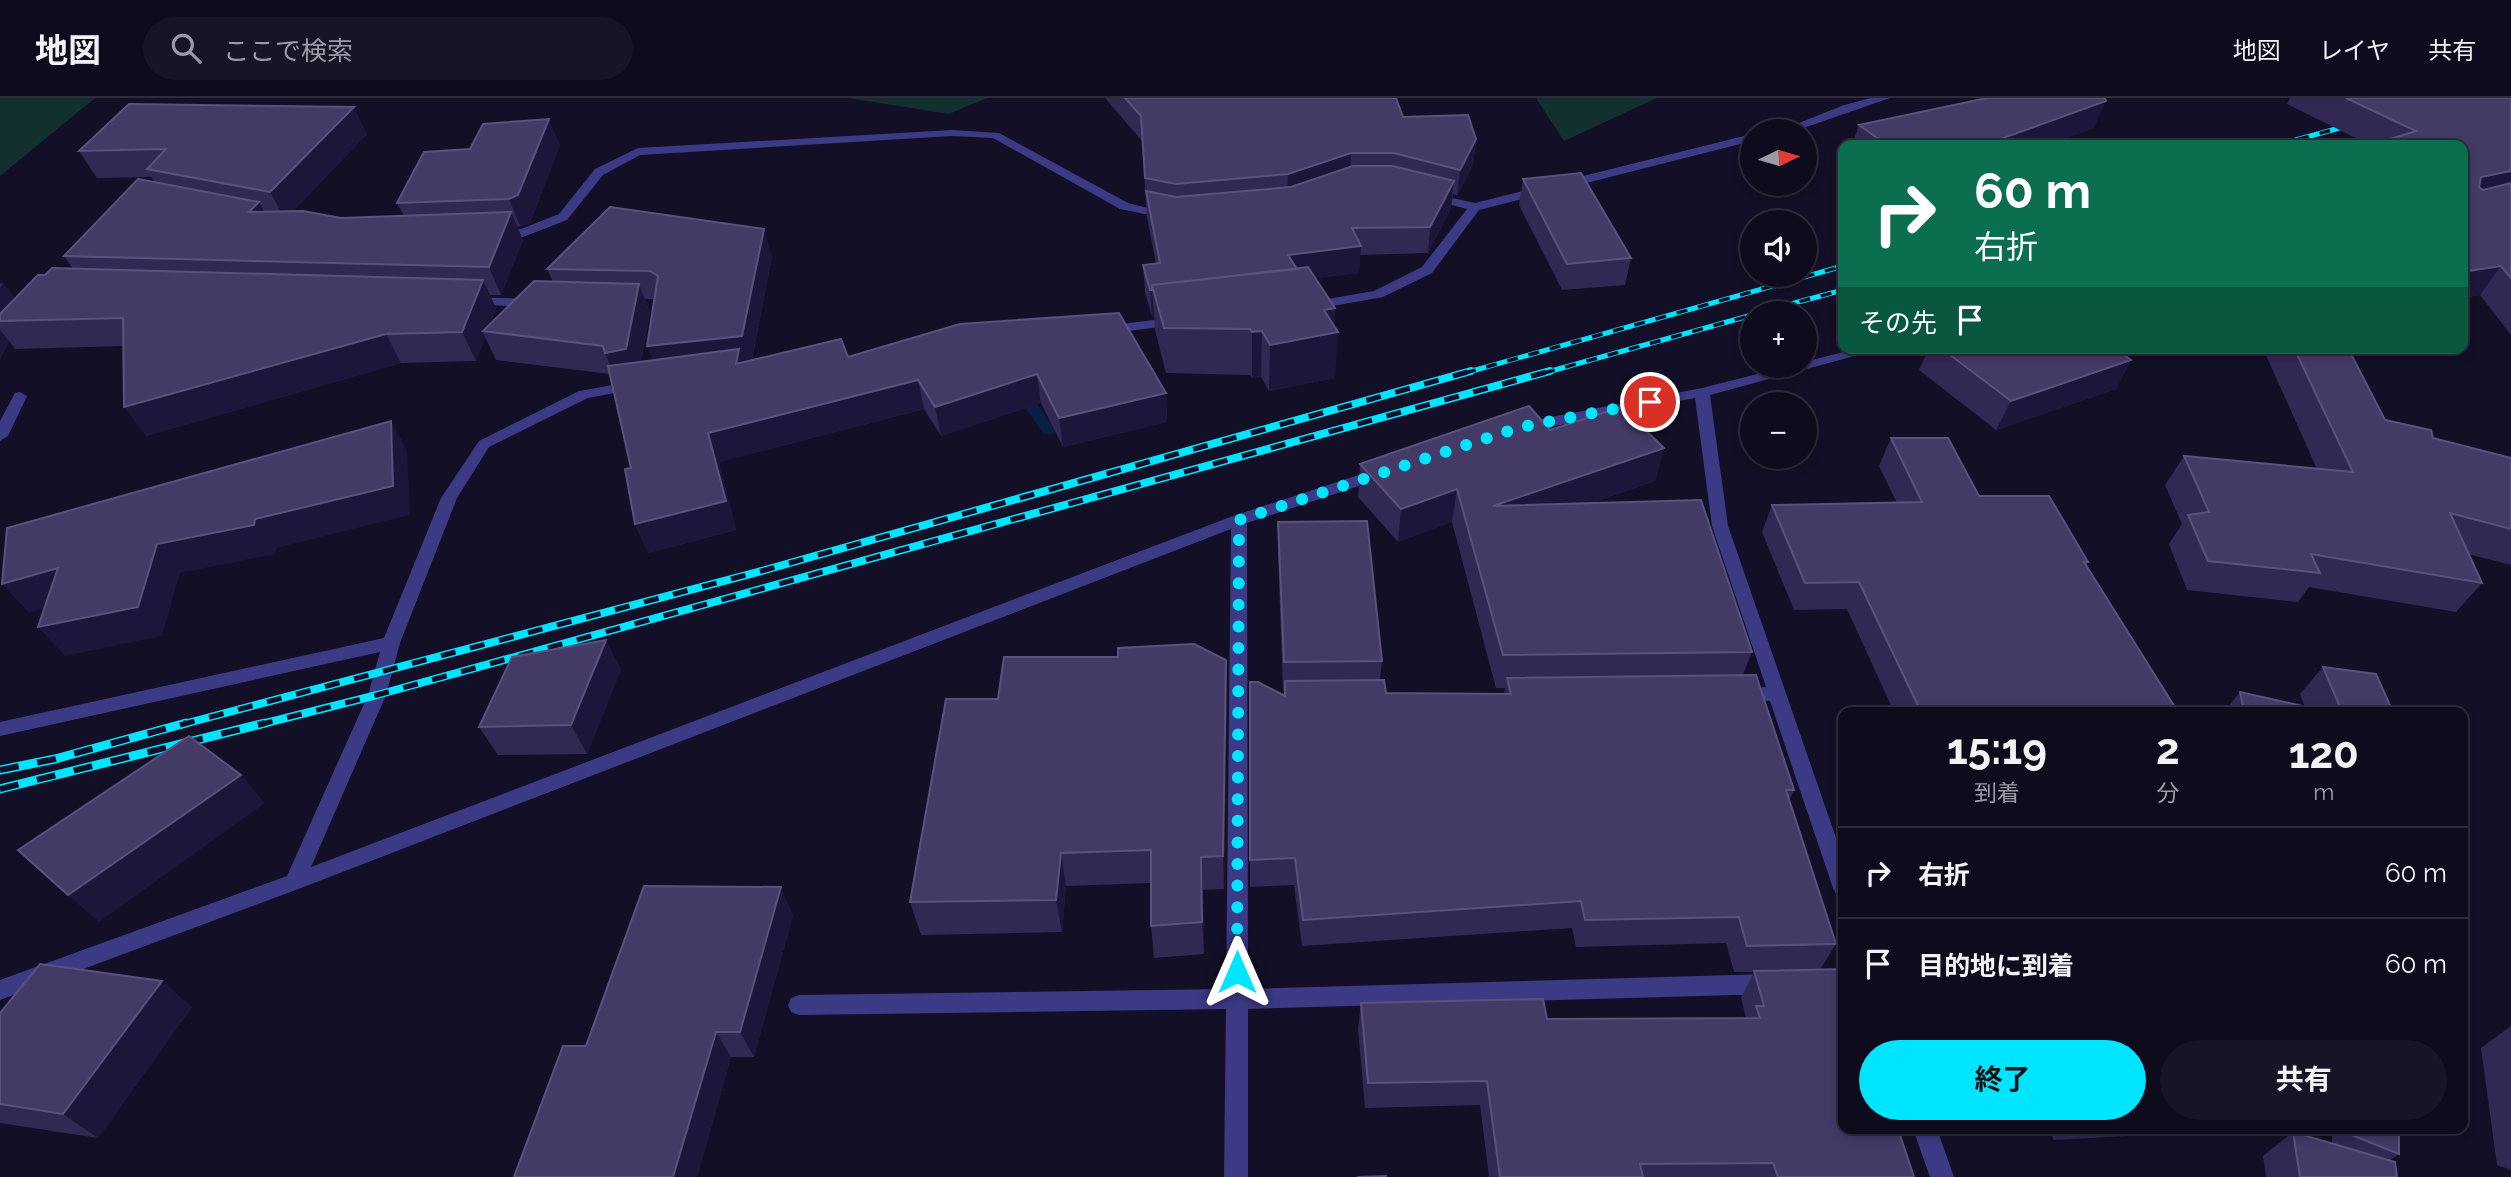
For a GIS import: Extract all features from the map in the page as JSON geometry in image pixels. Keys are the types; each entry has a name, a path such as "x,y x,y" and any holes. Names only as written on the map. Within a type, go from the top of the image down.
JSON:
{"street":[{"path":"1816,119 1847,107 1884,98"},
{"path":"481,234 523,233 563,217 599,172 638,152 952,134 995,135 1124,206 1177,217"},
{"path":"1415,191 1475,207 1740,140"},
{"path":"1295,307 1378,294 1427,270 1475,207"},
{"path":"451,300 548,303"},
{"path":"1089,332 1199,319"},
{"path":"1508,432 1702,393 1854,354"},
{"path":"294,882 377,695 391,643 449,498 484,443 584,394 647,383"},
{"path":"1702,393 1720,526 1838,872"},
{"path":"0,436 20,396"},
{"path":"0,990 294,882 1239,520 1392,469"},
{"path":"1236,1177 1237,999 1245,701 1239,520"},
{"path":"0,729 391,643"},
{"path":"1722,695 1777,694"},
{"path":"799,1005 1237,999 1788,984"},
{"path":"1927,1134 1942,1177"}],"green space":[{"path":"0,98 95,98 0,176"},
{"path":"848,98 987,98 949,114"},
{"path":"1536,98 1657,98 1564,141"}],"building":[{"path":"1125,98 1396,98 1403,117 1468,115 1476,139 1460,170 1394,153 1351,153 1288,174 1176,184 1145,178 1141,116"},
{"path":"1987,98 2105,98 2106,101 1998,140 1880,140 1859,125"},
{"path":"2346,98 2511,98 2511,171 2481,177 2479,187 2483,190 2511,183 2511,278 2501,266 2468,271 2468,140 2387,140 2416,131"},
{"path":"129,104 354,107 270,192 147,169 166,149 79,151"},
{"path":"549,119 518,195 509,199 397,203 424,152 470,149 483,124"},
{"path":"1353,166 1393,166 1454,181 1430,227 1352,228 1361,246 1288,255 1297,269 1152,285 1150,290 1143,265 1160,263 1146,191 1176,197 1291,187"},
{"path":"1581,173 1631,258 1567,264 1523,179"},
{"path":"138,179 259,202 249,212 303,211 341,218 511,212 489,267 64,256"},
{"path":"610,207 764,229 742,336 647,346 658,276 650,271 547,269"},
{"path":"1308,267 1335,308 1324,310 1338,332 1270,345 1262,331 1252,332 1250,329 1164,328 1152,285"},
{"path":"52,268 483,280 462,332 386,334 124,407 123,318 0,321 0,314 38,275 45,275"},
{"path":"534,281 639,284 626,349 605,353 603,346 483,331"},
{"path":"1119,313 1166,393 1059,418 1037,374 935,407 918,380 708,433 726,501 635,524 625,469 631,468 608,366 739,349 736,364 841,339 848,357 960,324"},
{"path":"1949,354 2122,354 2131,360 2011,401"},
{"path":"2297,354 2351,354 2385,420 2431,430 2433,438 2511,458 2511,529 2450,513 2482,583 2311,554 2320,573 2208,561 2188,515 2209,512 2184,456 2353,472"},
{"path":"1529,406 1550,430 1622,407 1664,448 1493,506 1701,500 1752,652 1503,655 1457,489 1401,509 1360,464"},
{"path":"391,421 393,486 255,519 254,525 157,544 138,607 38,627 58,568 2,584 7,528"},
{"path":"1891,438 1948,438 1979,496 2049,496 2088,562 2084,562 2175,707 1919,707 1859,582 1805,583 1772,505 1922,502"},
{"path":"1367,521 1382,661 1284,662 1278,522"},
{"path":"606,640 571,725 479,727 512,657"},
{"path":"1194,644 1226,660 1223,856 1201,857 1202,922 1151,926 1151,850 1061,853 1056,900 910,902 946,699 998,699 1004,657 1118,657 1118,648"},
{"path":"2323,667 2376,674 2391,707 2340,707"},
{"path":"1756,675 1794,790 1786,790 1836,944 1747,946 1739,917 1585,920 1581,901 1303,920 1295,858 1250,860 1250,682 1258,682 1285,696 1285,681 1384,680 1386,693 1511,694 1507,678"},
{"path":"2240,692 2307,707 2243,707"},
{"path":"189,736 241,775 68,895 18,850"},
{"path":"644,886 781,887 740,1032 716,1032 673,1177 514,1177 563,1046 586,1046"},
{"path":"40,964 162,981 63,1114 0,1104 0,1013"},
{"path":"1838,969 1838,1134 1900,1134 1914,1177 1778,1177 1773,1163 1640,1164 1643,1177 1500,1177 1487,1081 1368,1083 1361,1003 1543,999 1547,1019 1760,1018 1756,1006 1764,1006 1754,971"},
{"path":"2293,1134 2395,1162 2397,1177 2300,1177"},
{"path":"2349,1134 2399,1134 2399,1154"}],"waterway":[{"path":"1019,389 1049,431"}],"railway":[{"path":"2295,140 2354,124"},
{"path":"2381,140 2385,139"},
{"path":"1465,373 1838,267"},
{"path":"1802,301 1838,291"},
{"path":"1544,373 1740,318"},
{"path":"180,725 765,570 1471,371"},
{"path":"258,725 377,695 1550,371"},
{"path":"0,770 55,759 186,723"},
{"path":"0,789 265,723"}],"route":[{"path":"1237,972 1239,520 1521,427 1650,402"}]}
